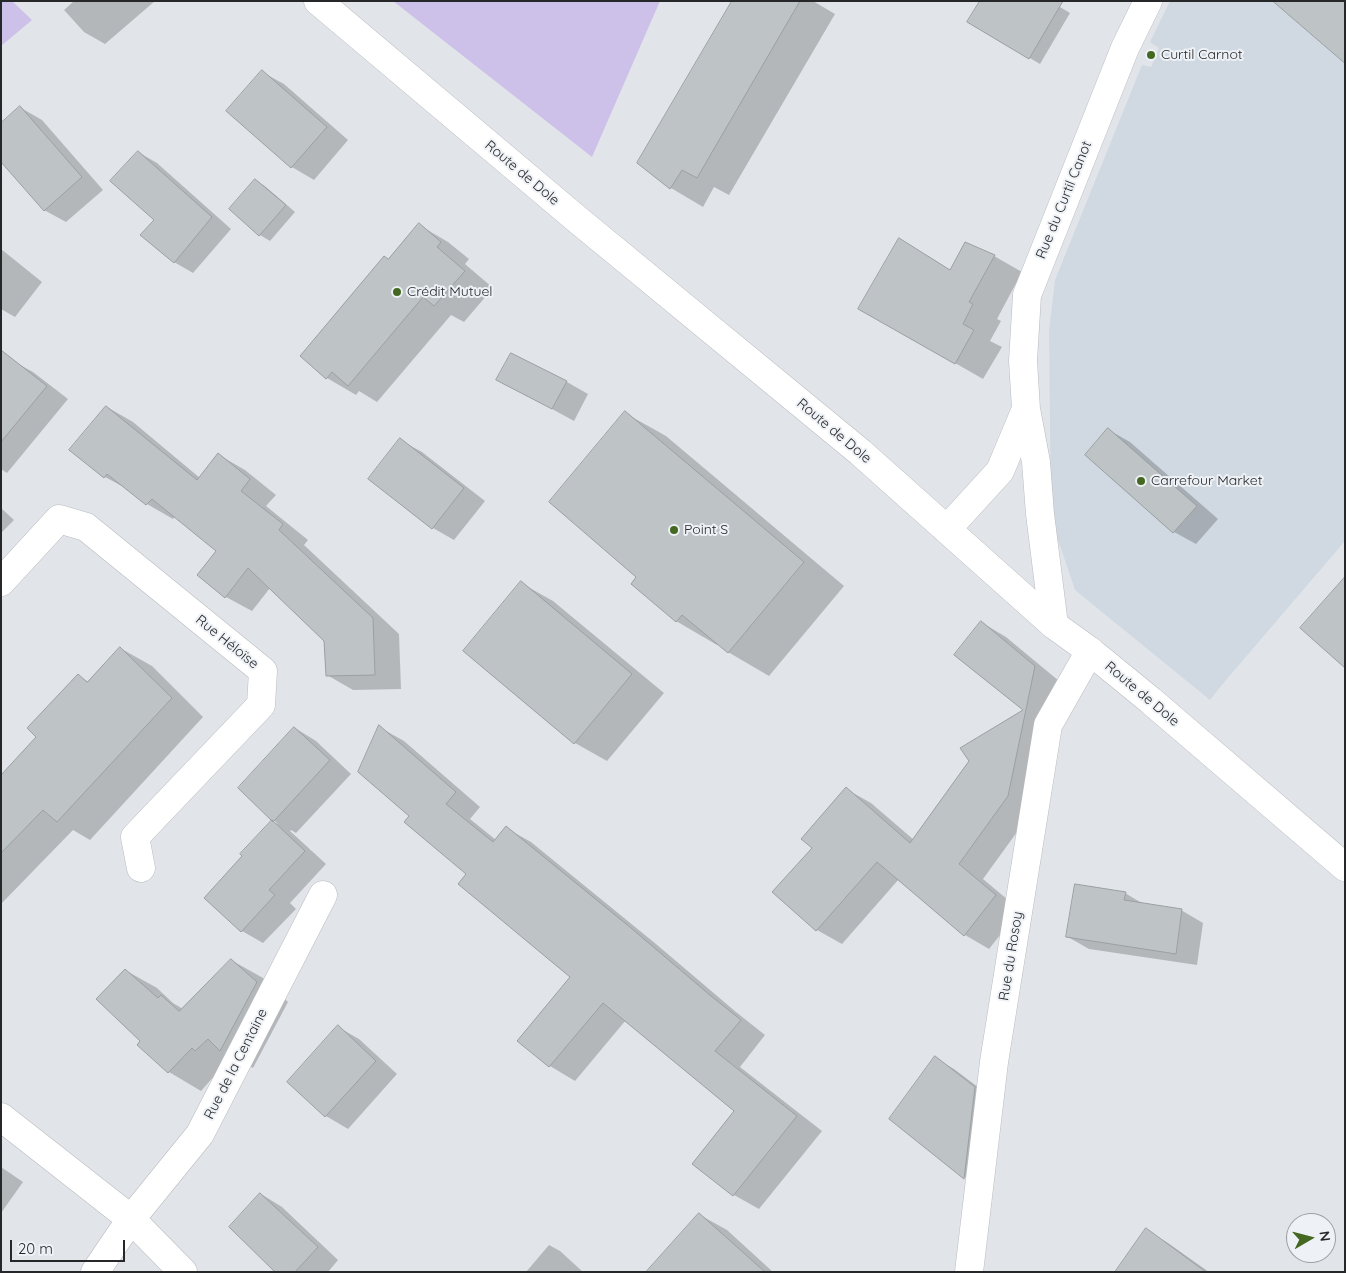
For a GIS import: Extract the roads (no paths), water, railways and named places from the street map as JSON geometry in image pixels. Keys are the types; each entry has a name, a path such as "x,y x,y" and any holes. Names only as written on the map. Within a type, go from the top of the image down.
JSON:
{"street":[{"name":"Route de Dole","path":"318,1 578,220 860,452 1054,625 1090,650 1345,867"},
{"name":"Rue du Curtil Canot","path":"1054,625 1040,514 1036,462 1026,409 1023,361 1027,295 1125,48 1148,1"},
{"name":"Rue du Curtil Canot","path":"947,529 1000,471 1026,409"},
{"name":"Rue Héloïse","path":"1,582 59,519 86,527 263,671 261,705 135,837 141,868"},
{"name":"Rue du Rosoy","path":"969,1272 994,1062 1048,725 1090,650"},
{"name":"Rue de la Centaine","path":"95,1272 131,1219 200,1134 322,896"},
{"path":"1,1117 131,1219 183,1272"}],"place":[{"name":"Curtil Carnot","path":"1151,55"},
{"name":"Crédit Mutuel","path":"397,292"},
{"name":"Carrefour Market","path":"1141,481"},
{"name":"Point S","path":"674,530"}]}
